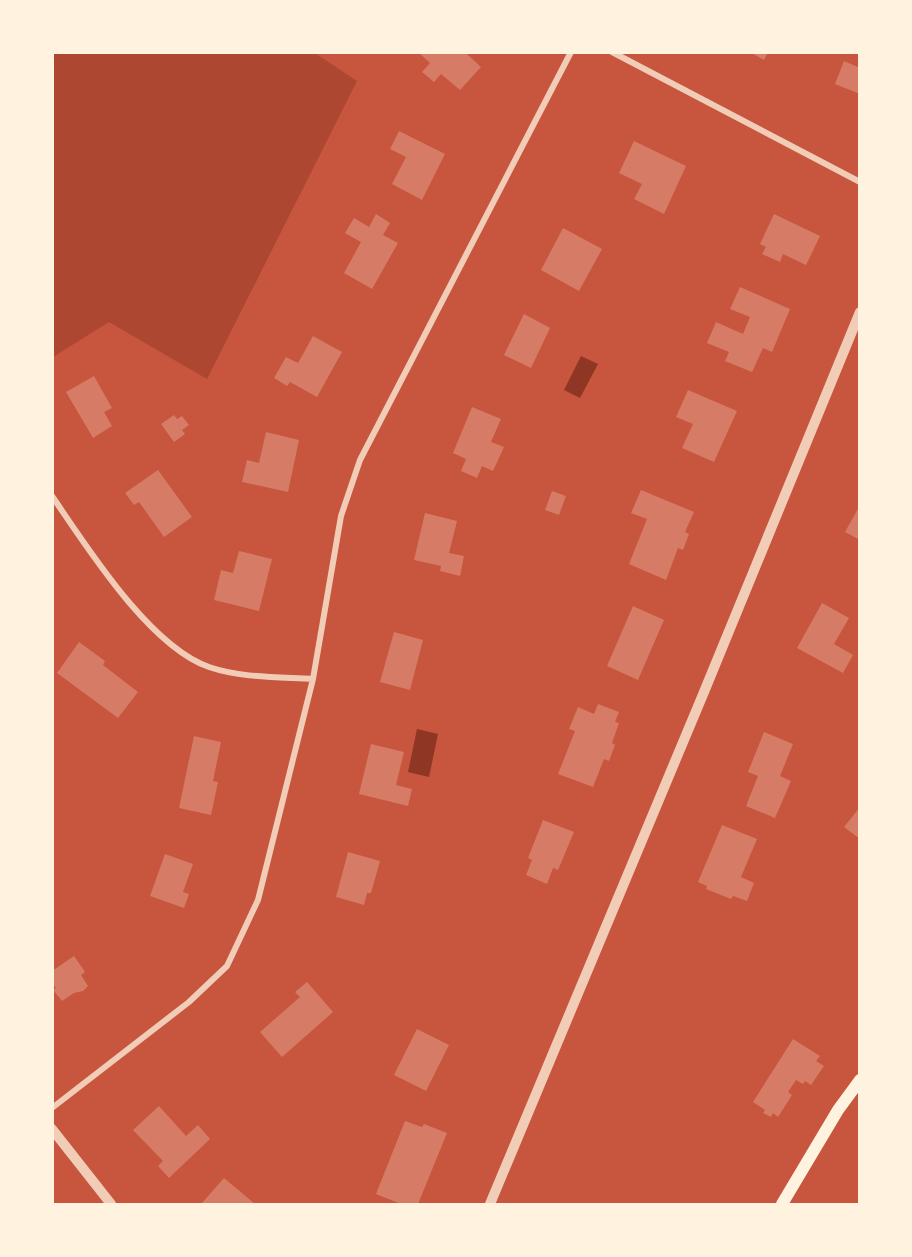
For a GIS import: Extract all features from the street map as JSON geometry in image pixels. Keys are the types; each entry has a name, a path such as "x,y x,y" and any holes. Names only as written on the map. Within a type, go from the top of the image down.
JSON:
{"main road":[{"path":"782,1204 838,1110 860,1080"}],"street":[{"path":"52,1108 189,1002 227,966 258,900 313,679 341,516 360,460 571,52"},
{"path":"612,52 860,182"},
{"path":"490,1204 860,312"},
{"path":"52,496 128,601 176,649 208,667 244,675 313,679"},
{"path":"52,1129 111,1204"}],"shaded area":[{"path":"53,52 315,53 357,81 207,379 109,322 53,357"},
{"path":"581,356 598,364 580,398 564,390"},
{"path":"417,729 438,734 429,777 408,772"}],"building":[{"path":"418,52 468,52 467,54 481,67 460,90 441,74 434,82 422,72 430,63"},
{"path":"750,52 768,52 764,60"},
{"path":"844,61 858,67 860,63 860,94 835,84"},
{"path":"399,131 445,154 422,200 392,184 406,157 390,149"},
{"path":"634,141 686,166 664,214 634,199 642,184 619,173"},
{"path":"376,214 390,223 383,235 398,243 372,289 344,273 361,242 345,233 354,218 369,227"},
{"path":"774,214 820,236 806,265 783,254 780,262 762,254 766,247 760,244"},
{"path":"563,228 602,249 579,291 541,270"},
{"path":"740,287 790,309 772,352 763,348 752,372 725,361 729,352 707,343 716,322 743,334 750,317 730,309"},
{"path":"524,314 550,328 531,368 504,355"},
{"path":"313,336 342,352 317,397 290,382 287,386 274,378 286,357 298,363"},
{"path":"94,376 112,408 104,412 112,426 93,438 66,392"},
{"path":"688,390 737,411 714,462 682,448 693,424 676,417"},
{"path":"472,407 501,419 491,442 504,447 493,471 482,466 477,478 461,471 466,459 453,453"},
{"path":"174,415 177,419 182,416 189,425 182,430 185,434 174,442 161,424"},
{"path":"266,432 299,440 288,492 242,482 247,460 259,463"},
{"path":"158,470 192,517 164,537 139,502 134,505 125,493"},
{"path":"641,490 694,512 685,532 689,534 683,550 678,548 666,580 629,564 647,519 631,513"},
{"path":"552,491 566,496 559,515 545,510"},
{"path":"860,505 860,540 845,532"},
{"path":"425,513 457,521 449,553 464,556 460,576 440,571 441,566 414,560"},
{"path":"239,551 272,559 259,611 214,600 221,570 233,573"},
{"path":"822,603 849,618 834,644 853,655 843,673 797,648"},
{"path":"633,606 664,620 638,680 607,666"},
{"path":"394,632 423,640 410,690 380,682"},
{"path":"79,642 105,661 103,665 138,692 118,718 57,673"},
{"path":"598,704 619,712 615,722 619,723 609,761 604,759 593,787 558,774 575,731 569,729 578,707 594,714"},
{"path":"764,732 793,744 780,776 791,781 775,818 746,806 758,776 748,772"},
{"path":"194,736 221,742 213,781 218,782 211,815 179,808"},
{"path":"371,744 404,752 396,785 412,789 408,806 359,794"},
{"path":"860,807 860,839 844,827"},
{"path":"543,820 574,832 558,870 553,868 547,884 526,875 532,860 528,858"},
{"path":"722,825 757,839 741,877 754,883 747,901 733,896 731,899 706,889 707,886 698,882"},
{"path":"348,852 380,861 371,893 367,893 364,905 336,897"},
{"path":"165,854 193,864 183,892 189,894 184,908 150,896"},
{"path":"74,956 85,972 81,975 88,986 83,991 74,993 62,1001 53,990 56,988 52,983 52,971"},
{"path":"307,982 333,1012 282,1057 260,1032 300,997 295,992"},
{"path":"417,1029 449,1045 426,1091 394,1075"},
{"path":"793,1039 820,1056 816,1061 824,1066 811,1085 805,1081 803,1084 796,1080 788,1092 792,1095 778,1117 773,1113 771,1117 763,1113 765,1110 753,1102"},
{"path":"159,1106 186,1136 198,1125 210,1139 169,1178 158,1166 163,1161 133,1130"},
{"path":"405,1121 422,1127 424,1124 447,1133 418,1204 401,1204 376,1194"},
{"path":"224,1178 255,1204 201,1204"}]}
